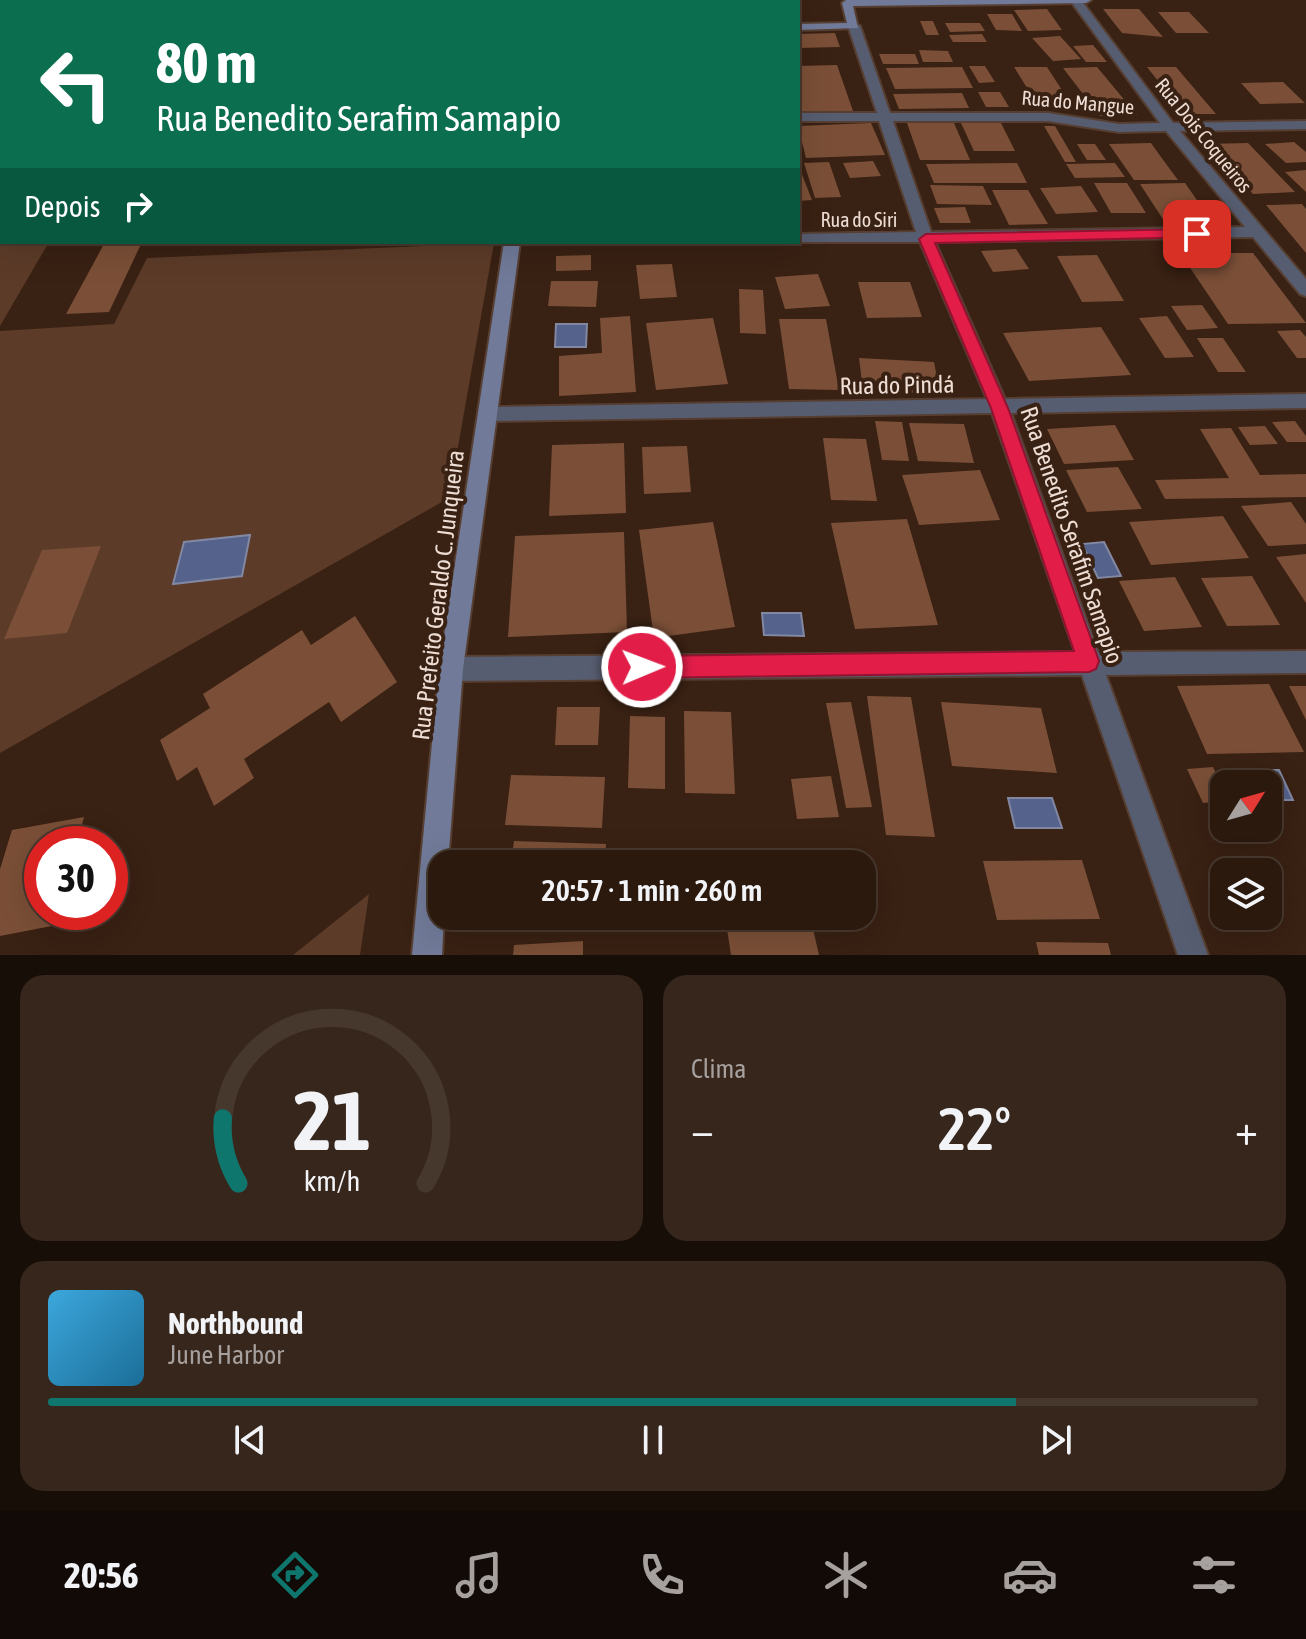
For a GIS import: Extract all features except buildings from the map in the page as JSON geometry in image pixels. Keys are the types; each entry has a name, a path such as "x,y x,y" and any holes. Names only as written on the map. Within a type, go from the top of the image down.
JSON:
{"main road":[{"path":"846,2 1086,0"},
{"name":"Rua Benedito Serafim Samapio","path":"846,2 854,26"},
{"path":"800,27 854,26"},
{"name":"Rua Prefeito Geraldo C. Junqueira","path":"427,955 451,669 512,244"}],"street":[{"name":"Rua Dois Coqueiros","path":"1075,0 1170,128 1305,288"},
{"name":"Rua Benedito Serafim Samapio","path":"854,26 926,239 1000,408 1193,955"},
{"name":"Rua do Mangue","path":"800,117 1048,117 1119,128 1306,125"},
{"name":"Rua do Siri","path":"800,239 1257,232"},
{"name":"Rua do Pindá","path":"489,414 1306,401"},
{"path":"451,669 1089,661 1306,662"}],"shaded area":[{"path":"0,244 48,244 0,326"},
{"path":"494,244 449,498 0,753 0,331 114,324 147,258"},
{"path":"369,894 360,955 293,955"}],"water":[{"path":"556,324 587,324 586,347 555,347"},
{"path":"250,535 242,576 173,584 184,542"},
{"path":"1104,542 1121,576 1098,578 1082,544"},
{"path":"762,613 801,613 804,636 764,635"},
{"path":"1282,776 1293,800 1282,800"},
{"path":"1008,798 1052,798 1062,828 1015,828"}],"route":[{"path":"642,667 1089,661 1000,408 926,239 1197,234"}]}
